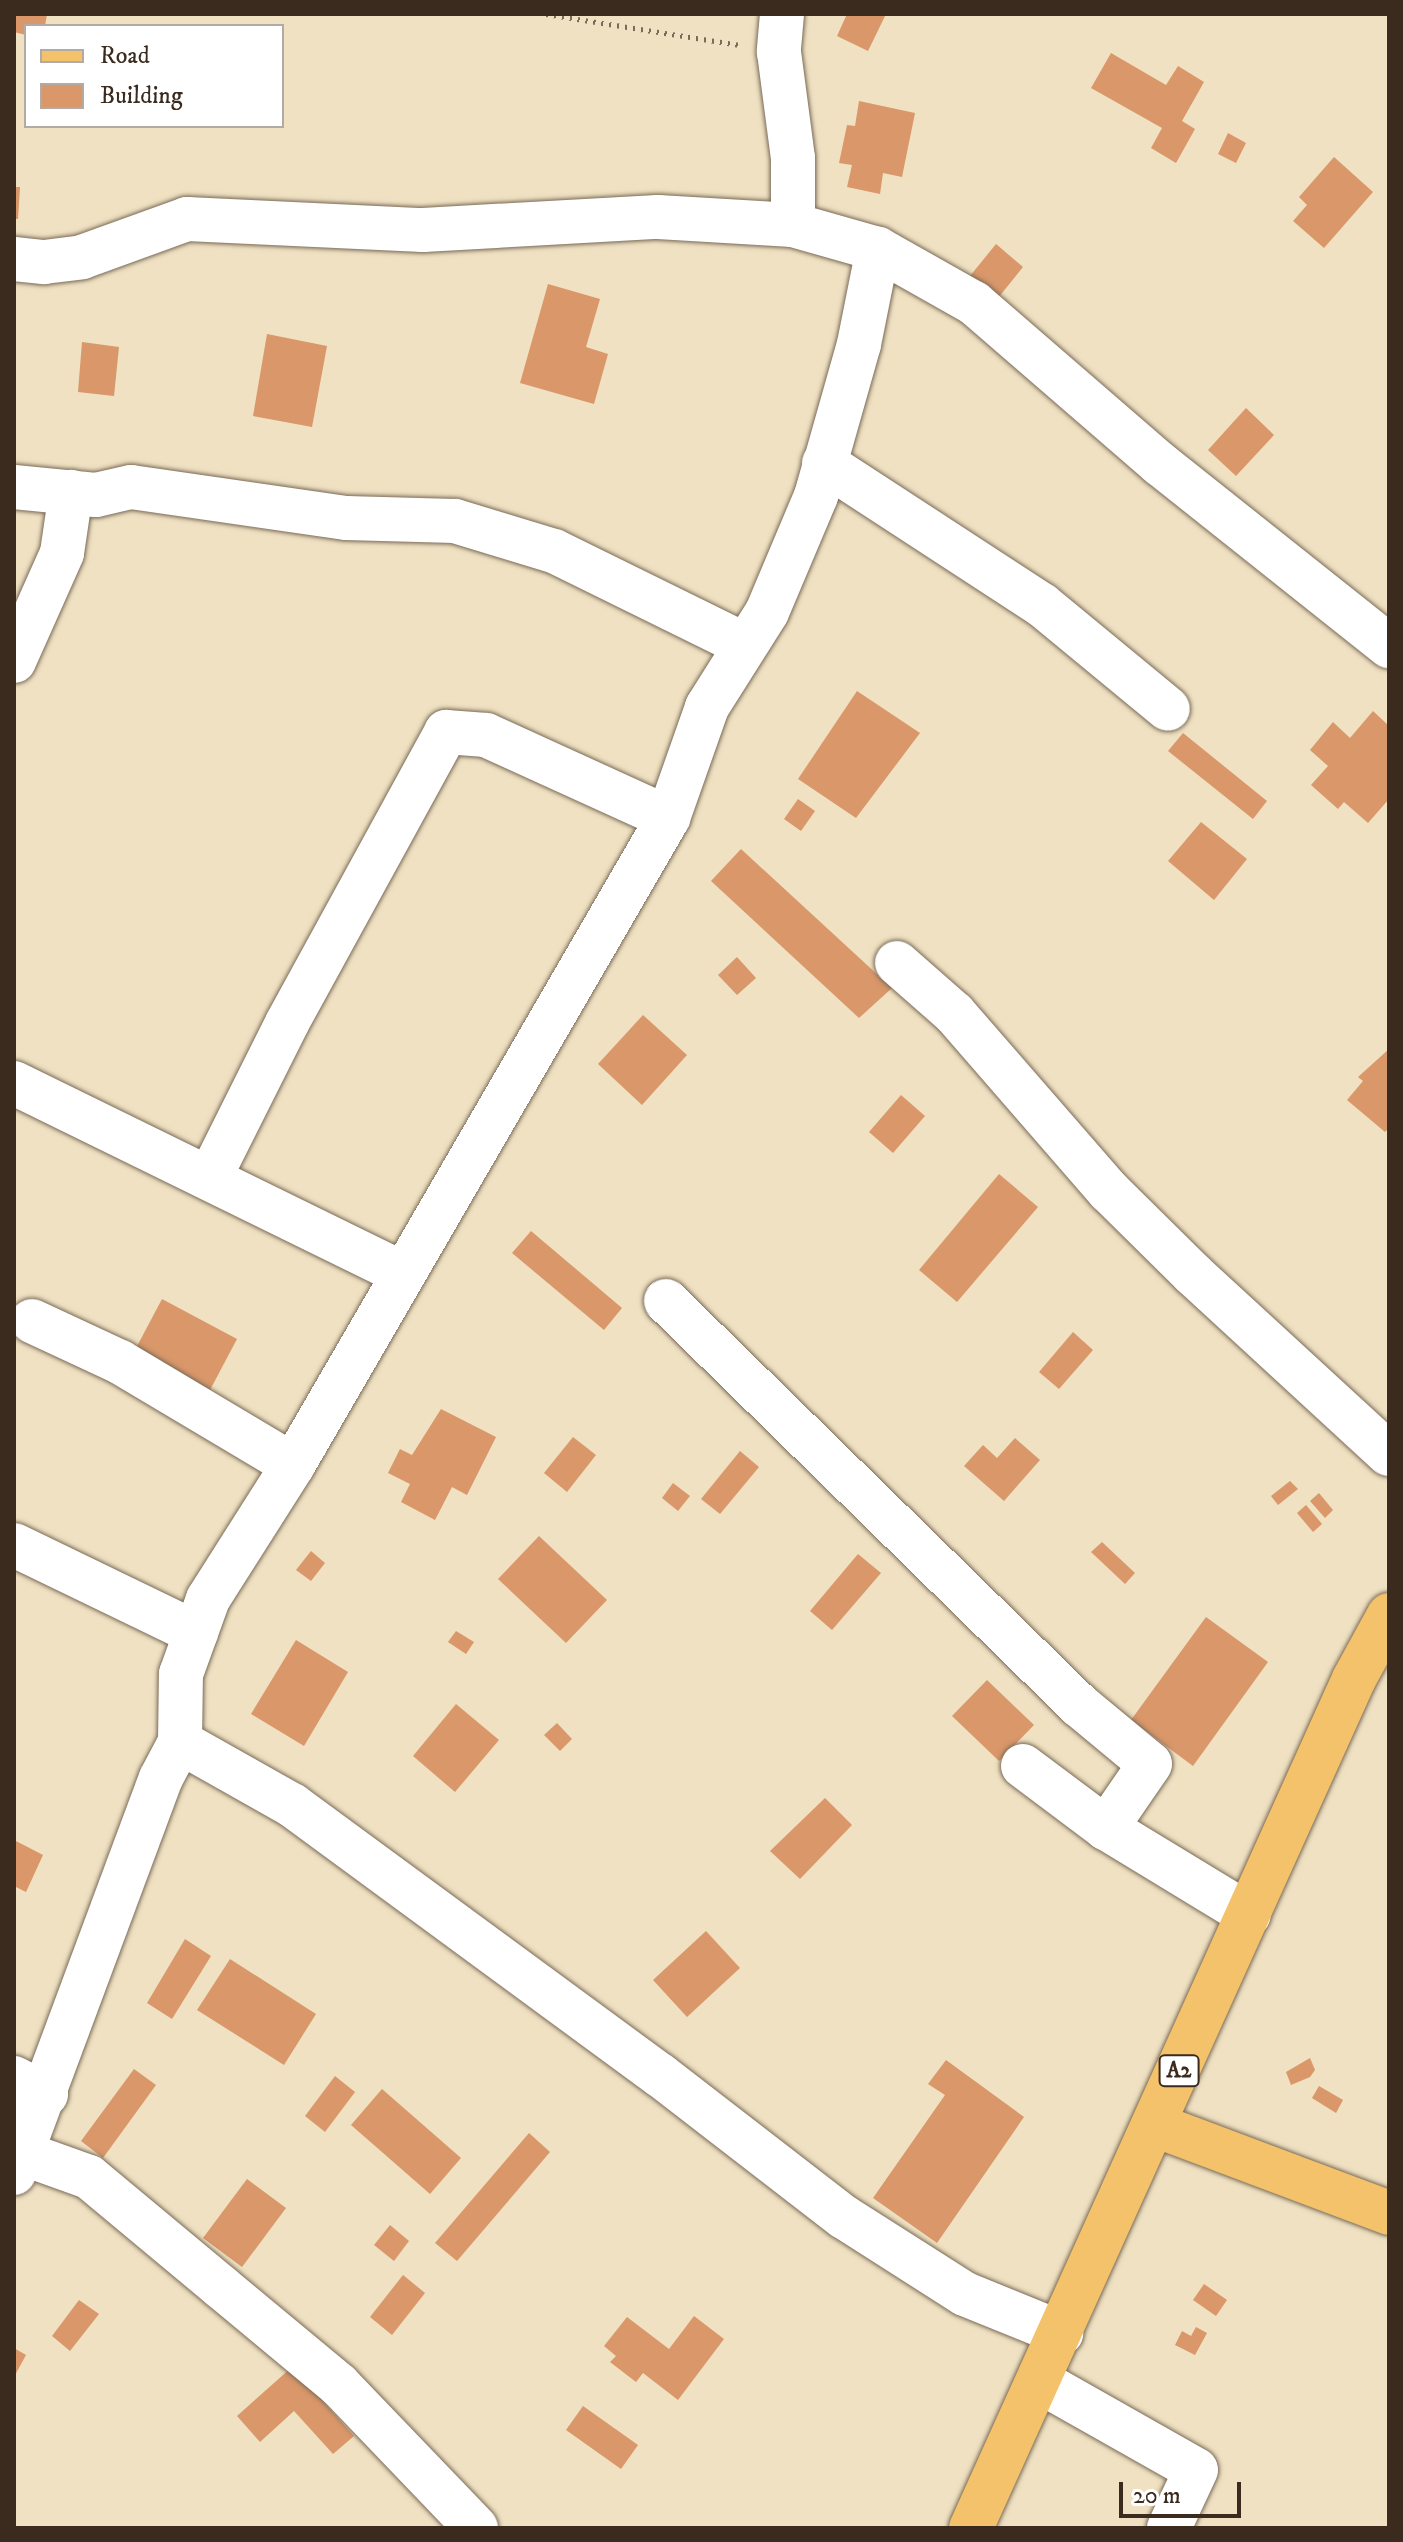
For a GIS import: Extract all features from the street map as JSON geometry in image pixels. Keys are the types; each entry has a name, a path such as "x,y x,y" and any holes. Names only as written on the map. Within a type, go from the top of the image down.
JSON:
{"main road":[{"name":"A2","path":"971,2528 1354,1679 1389,1615"},
{"path":"1155,2125 1389,2213"}],"street":[{"path":"780,33 793,158 793,225"},
{"path":"14,259 82,257 187,219 423,230 658,217 793,225 878,249 974,303 1160,464 1389,646"},
{"path":"476,2528 339,2385 89,2177 18,2163 30,2086 161,1778 180,1742 181,1674 208,1599 293,1465 668,818 707,707 767,612 816,496 859,344 878,249"},
{"path":"824,463 1042,605 1168,709"},
{"path":"14,487 96,495 131,487 346,518 455,521 554,551 745,645"},
{"path":"14,661 62,553 71,492"},
{"path":"210,1177 287,1023 446,732 486,735 668,818"},
{"path":"897,963 954,1013 1109,1191 1193,1274 1389,1454"},
{"path":"14,1083 404,1274"},
{"path":"666,1301 1079,1705 1150,1764 1106,1828"},
{"path":"32,1321 120,1362 293,1465"},
{"path":"14,1545 196,1633"},
{"path":"180,1742 292,1805 660,2075 844,2217 965,2294 1061,2333"},
{"path":"1023,1766 1106,1828 1249,1915"},
{"path":"1039,2381 1196,2470 1169,2528"}],"path":[{"path":"546,14 780,33"}],"building":[{"path":"14,14 47,14 45,24 24,24 24,34 14,32"},
{"path":"847,14 886,14 868,51 837,36"},
{"path":"1111,53 1166,85 1178,66 1204,82 1182,121 1195,129 1176,163 1151,148 1162,128 1091,88"},
{"path":"859,101 915,113 902,177 883,173 880,194 847,187 852,165 839,163 847,125 855,126"},
{"path":"1228,133 1246,143 1236,163 1218,154"},
{"path":"1334,157 1373,192 1324,248 1293,221 1307,205 1299,197"},
{"path":"14,187 20,187 18,219 14,219"},
{"path":"996,244 1023,267 998,298 970,276"},
{"path":"548,284 600,299 586,347 608,354 594,404 520,383"},
{"path":"267,334 327,346 312,427 253,416"},
{"path":"82,342 119,347 114,396 78,392"},
{"path":"1246,408 1274,435 1236,476 1208,450"},
{"path":"857,691 920,733 856,818 798,779"},
{"path":"1373,711 1389,726 1389,799 1368,823 1344,802 1338,809 1311,785 1328,766 1310,750 1333,722 1350,738"},
{"path":"1183,733 1267,801 1253,819 1168,751"},
{"path":"798,799 815,811 801,831 784,819"},
{"path":"1201,822 1247,859 1214,900 1168,861"},
{"path":"741,849 892,988 859,1018 711,881"},
{"path":"737,957 756,978 737,995 718,975"},
{"path":"643,1015 687,1055 642,1105 598,1064"},
{"path":"1389,1049 1389,1128 1385,1132 1347,1100 1363,1081 1358,1077"},
{"path":"901,1095 925,1116 893,1153 869,1132"},
{"path":"999,1174 1038,1207 957,1302 919,1270"},
{"path":"531,1231 622,1308 604,1330 512,1253"},
{"path":"162,1299 237,1339 210,1390 135,1350"},
{"path":"1073,1332 1093,1350 1059,1389 1039,1372"},
{"path":"441,1409 496,1437 467,1495 452,1487 435,1520 401,1502 410,1484 388,1473 400,1449 412,1455"},
{"path":"573,1437 596,1455 567,1492 544,1473"},
{"path":"1015,1438 1040,1460 1004,1501 964,1466 983,1445 997,1458"},
{"path":"740,1451 759,1467 720,1514 701,1499"},
{"path":"1290,1481 1298,1489 1278,1505 1271,1496"},
{"path":"673,1483 690,1496 678,1511 662,1498"},
{"path":"1319,1493 1333,1510 1325,1518 1310,1501"},
{"path":"1306,1505 1322,1524 1313,1532 1297,1513"},
{"path":"539,1536 607,1600 566,1643 498,1579"},
{"path":"1102,1542 1135,1573 1125,1584 1091,1552"},
{"path":"311,1551 325,1563 311,1581 296,1570"},
{"path":"858,1554 881,1573 832,1630 810,1611"},
{"path":"1206,1617 1268,1662 1193,1766 1131,1720"},
{"path":"456,1631 474,1642 466,1654 448,1642"},
{"path":"296,1640 348,1672 304,1746 251,1714"},
{"path":"987,1680 1034,1725 999,1761 952,1716"},
{"path":"456,1704 499,1740 455,1792 413,1756"},
{"path":"557,1723 572,1739 560,1751 544,1735"},
{"path":"825,1798 852,1825 800,1879 770,1851"},
{"path":"14,1840 43,1855 26,1892 14,1886"},
{"path":"706,1931 740,1968 687,2017 653,1980"},
{"path":"185,1939 211,1956 172,2019 147,2003"},
{"path":"230,1959 316,2014 284,2065 197,2010"},
{"path":"1310,2058 1315,2070 1310,2077 1291,2085 1286,2072"},
{"path":"946,2060 1024,2117 937,2243 873,2198 945,2095 928,2084"},
{"path":"134,2069 156,2085 103,2158 81,2141"},
{"path":"335,2076 355,2092 325,2132 305,2116"},
{"path":"1319,2086 1343,2100 1336,2113 1312,2098"},
{"path":"382,2089 461,2158 430,2194 351,2125"},
{"path":"529,2133 550,2152 457,2261 435,2243"},
{"path":"247,2179 286,2208 242,2267 203,2238"},
{"path":"390,2225 409,2241 394,2261 374,2245"},
{"path":"403,2275 425,2293 392,2335 370,2317"},
{"path":"1204,2284 1227,2300 1216,2316 1193,2300"},
{"path":"79,2300 99,2314 70,2351 52,2336"},
{"path":"694,2316 724,2339 678,2400 643,2373 636,2382 610,2362 616,2356 604,2346 627,2317 669,2349"},
{"path":"1196,2327 1207,2333 1195,2355 1175,2345 1182,2331 1191,2336"},
{"path":"14,2348 26,2355 14,2377"},
{"path":"292,2367 354,2436 333,2454 294,2411 260,2442 237,2416"},
{"path":"583,2406 638,2445 621,2469 566,2430"}]}
